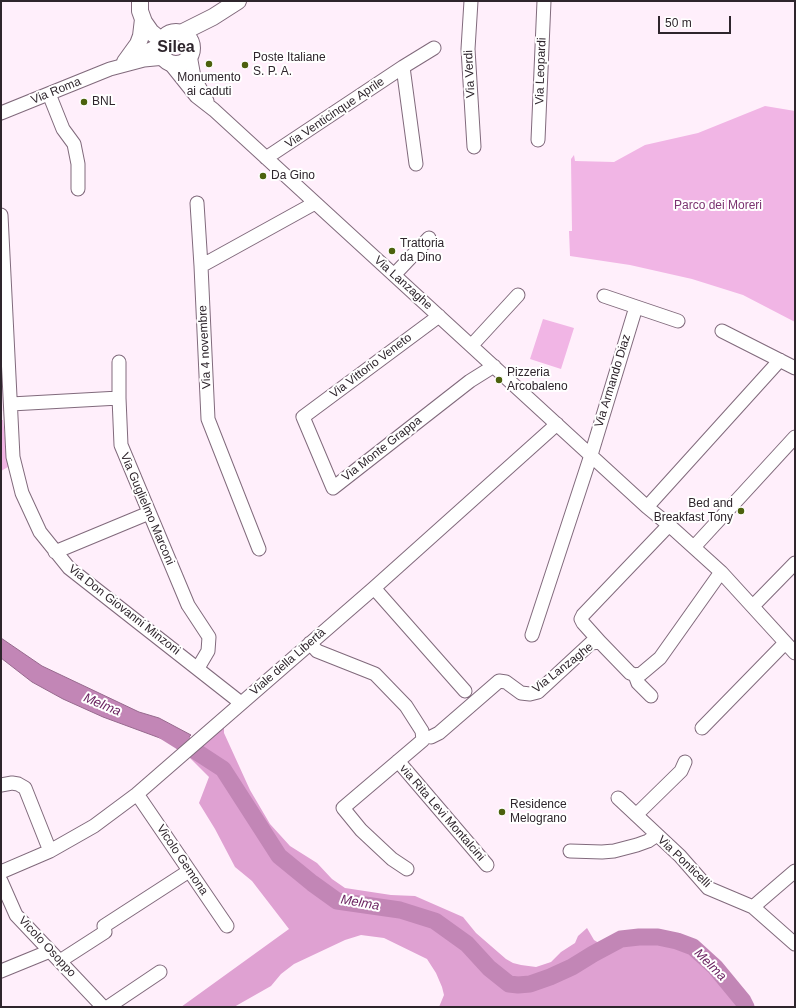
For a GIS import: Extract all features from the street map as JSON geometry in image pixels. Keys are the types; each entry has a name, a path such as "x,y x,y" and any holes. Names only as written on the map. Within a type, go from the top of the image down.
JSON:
{"main road":[{"path":"140,1 140,11 143,20 151,32 168,45"},
{"path":"146,1 150,18 156,23 177,63 183,62 191,52 204,27 213,17"},
{"path":"168,45 238,1"},
{"path":"125,62 138,44 141,36 143,20"},
{"path":"168,45 189,39 191,52"}],"street":[{"name":"Via Verdi","path":"471,1 468,50 474,147"},
{"name":"Via Leopardi","path":"538,140 544,1"},
{"name":"Via Roma","path":"1,113 168,45"},
{"name":"Via Roma","path":"110,69 144,60 168,45"},
{"name":"Via Lanzaghe","path":"168,45 191,92 214,110 647,508 669,525 721,572 795,653"},
{"name":"Via Venticinque Aprile","path":"266,158 434,48"},
{"name":"Via Lanzaghe","path":"191,52 194,77 214,110"},
{"path":"403,67 416,164"},
{"path":"48,94 63,129 74,144 78,164 78,189"},
{"name":"Via 4 novembre","path":"197,203 208,419 259,549"},
{"path":"200,266 315,203"},
{"name":"Via Don Giovanni Minzoni","path":"1,214 2,262 14,457 22,493 40,532 69,568 241,702"},
{"path":"394,275 428,238"},
{"path":"472,346 518,295"},
{"path":"604,296 678,321"},
{"name":"Via Armando Diaz","path":"591,455 636,307"},
{"name":"Via Vittorio Veneto","path":"303,417 439,316"},
{"path":"722,331 795,368"},
{"path":"647,508 780,360"},
{"name":"Via Guglielmo Marconi","path":"118,362 121,445 188,605 209,637 208,651 198,668"},
{"name":"Via Monte Grappa","path":"303,417 334,488 470,381 494,366"},
{"path":"11,404 119,398"},
{"name":"Viale della Libertà","path":"1,872 50,851 94,826 137,794 241,702 374,588 557,424"},
{"path":"694,547 795,437"},
{"path":"532,635 591,455"},
{"path":"55,552 149,513"},
{"name":"Via Lanzaghe","path":"651,696 638,683 635,675 630,673 600,642 581,619 583,615 669,525"},
{"path":"753,606 795,563"},
{"path":"635,675 646,671 660,658 721,572"},
{"path":"374,588 465,691"},
{"name":"Via Lanzaghe","path":"427,738 439,733 499,681 506,682 521,693 535,693 591,643 600,642"},
{"path":"310,643 317,651 375,674 406,706 427,738"},
{"path":"702,728 785,643"},
{"name":"via Rita Levi Montalcini","path":"407,869 392,859 361,830 343,808 427,738"},
{"name":"via Rita Levi Montalcini","path":"398,761 487,865"},
{"path":"636,816 681,770 686,762"},
{"path":"1,785 12,783 18,784 25,788 50,851"},
{"name":"Vicolo Gemona","path":"137,794 227,926"},
{"name":"Via Ponticelli","path":"618,798 680,856 708,888 753,907 795,944"},
{"path":"570,851 614,851 648,841 657,835"},
{"path":"60,961 105,932 104,926 189,871"},
{"path":"753,907 795,871"},
{"name":"Vicolo Osoppo","path":"1,881 16,915 103,1007"},
{"path":"1,971 50,951"},
{"path":"108,1007 160,972"}],"shaded area":[{"path":"1,351 3,356 5,411 1,411"},
{"path":"224,726 224,733 250,790 270,824 290,846 317,863 332,879 345,888 391,895 415,896 463,917 476,933 506,959 521,965 536,967 551,962 561,952 575,943 578,936 587,928 594,940 602,945 630,935 651,933 672,936 688,941 704,952 729,978 744,996 750,1007 439,1007 444,995 442,987 436,973 427,959 384,938 361,935 345,940 294,964 281,974 271,986 234,1007 181,1007 289,929 252,881 235,867 199,803 209,777 189,757"}],"green space":[{"name":"Parco dei Moreri","path":"765,106 795,111 795,322 743,295 692,279 630,265 570,256 569,231 572,231 571,159 574,155 575,161 614,162 645,145 698,133"},
{"path":"543,319 574,328 561,369 530,359"},
{"path":"1,420 3,420 8,467 1,471"}],"water":[{"path":"1,638 42,666 139,712 159,718 191,735 177,748 168,741 103,717 63,699 32,682 1,658"}],"waterway":[{"name":"Melma","path":"164,731 223,769 279,856 312,883 337,901 400,910 435,921 467,944 489,968 509,984 530,984 550,977 572,967 621,939 658,937 677,941 693,947 715,967 743,1001 746,1007"}],"place":[{"name":"Monumento ai caduti","path":"209,64"},
{"name":"Poste Italiane S. P. A.","path":"245,65"},
{"name":"BNL","path":"84,102"},
{"name":"Da Gino","path":"263,176"},
{"name":"Trattoria da Dino","path":"392,251"},
{"name":"Pizzeria Arcobaleno","path":"499,380"},
{"name":"Bed and Breakfast Tony","path":"741,511"},
{"name":"Residence Melograno","path":"502,812"}],"district":[{"name":"Silea","path":"176,48"}]}
